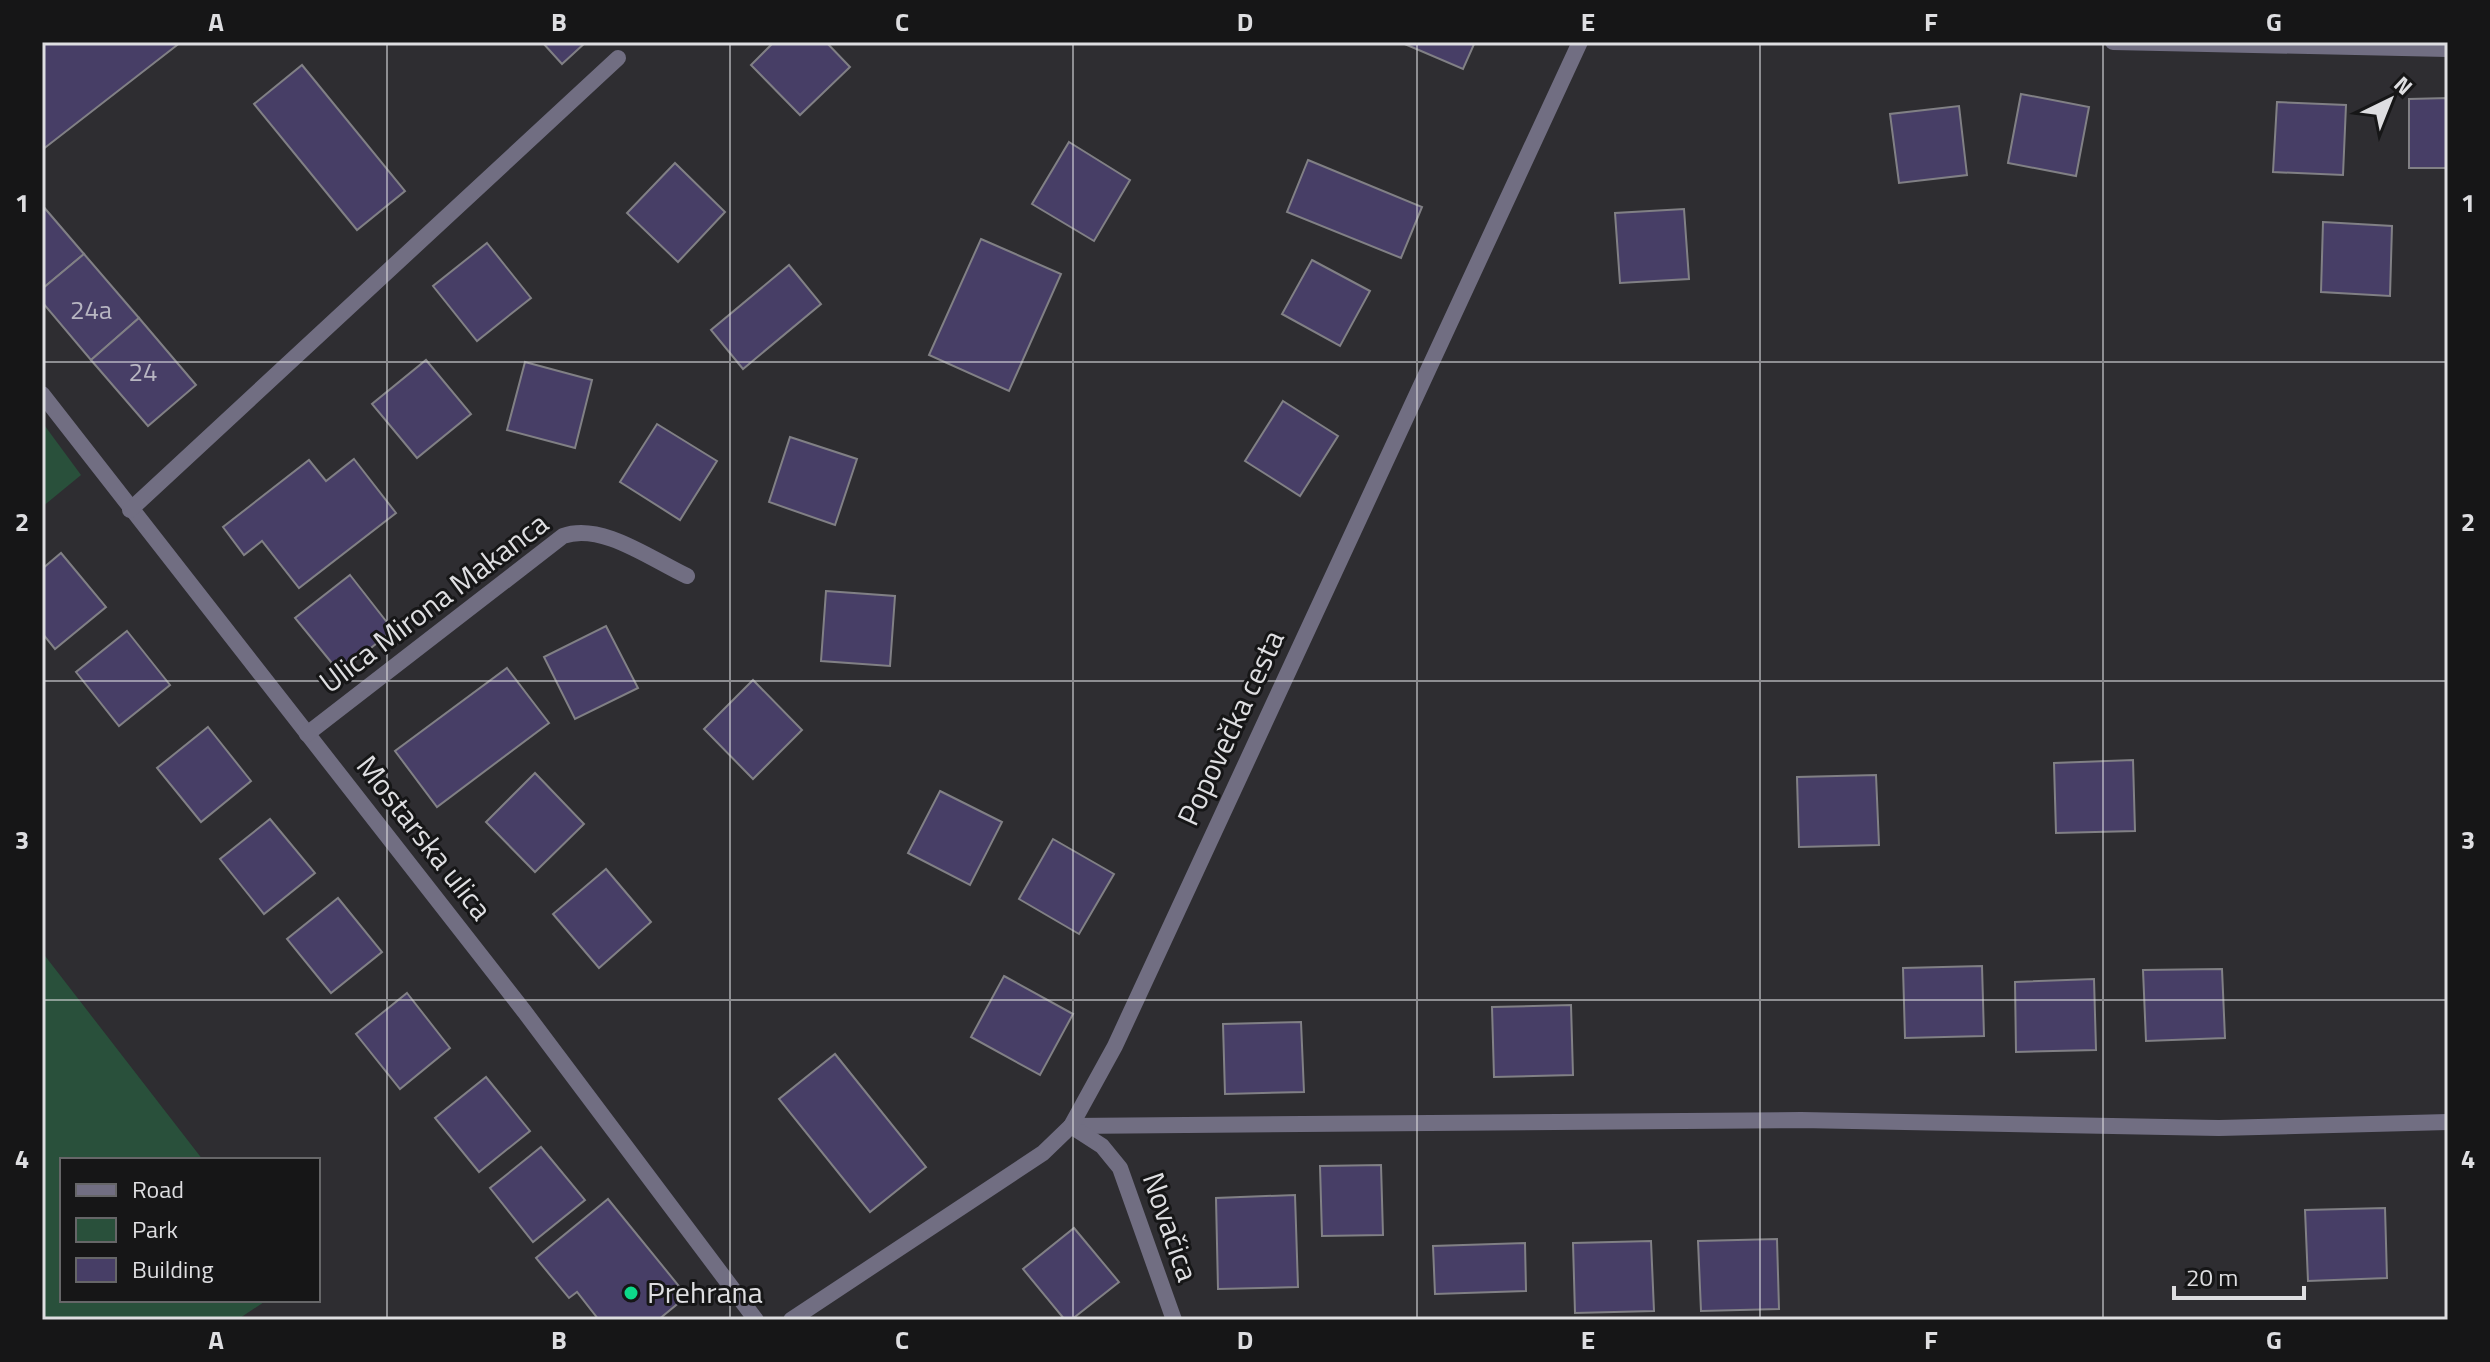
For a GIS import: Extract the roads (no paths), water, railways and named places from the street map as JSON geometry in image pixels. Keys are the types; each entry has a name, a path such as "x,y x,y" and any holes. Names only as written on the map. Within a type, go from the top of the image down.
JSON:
{"street":[{"name":"Popovečka cesta","path":"791,1320 1043,1153 1071,1126 1120,1034 1580,42"},
{"path":"2113,42 2448,49"},
{"path":"130,510 618,58"},
{"name":"Mostarska ulica","path":"42,394 524,1011 756,1320"},
{"name":"Ulica Mirona Makanca","path":"307,734 563,536 577,531 600,535 687,576"},
{"path":"1071,1126 1801,1120 2219,1128 2448,1122"},
{"name":"Novačica","path":"1071,1126 1102,1146 1120,1168 1174,1320"}],"place":[{"name":"Prehrana","path":"631,1293"}]}
